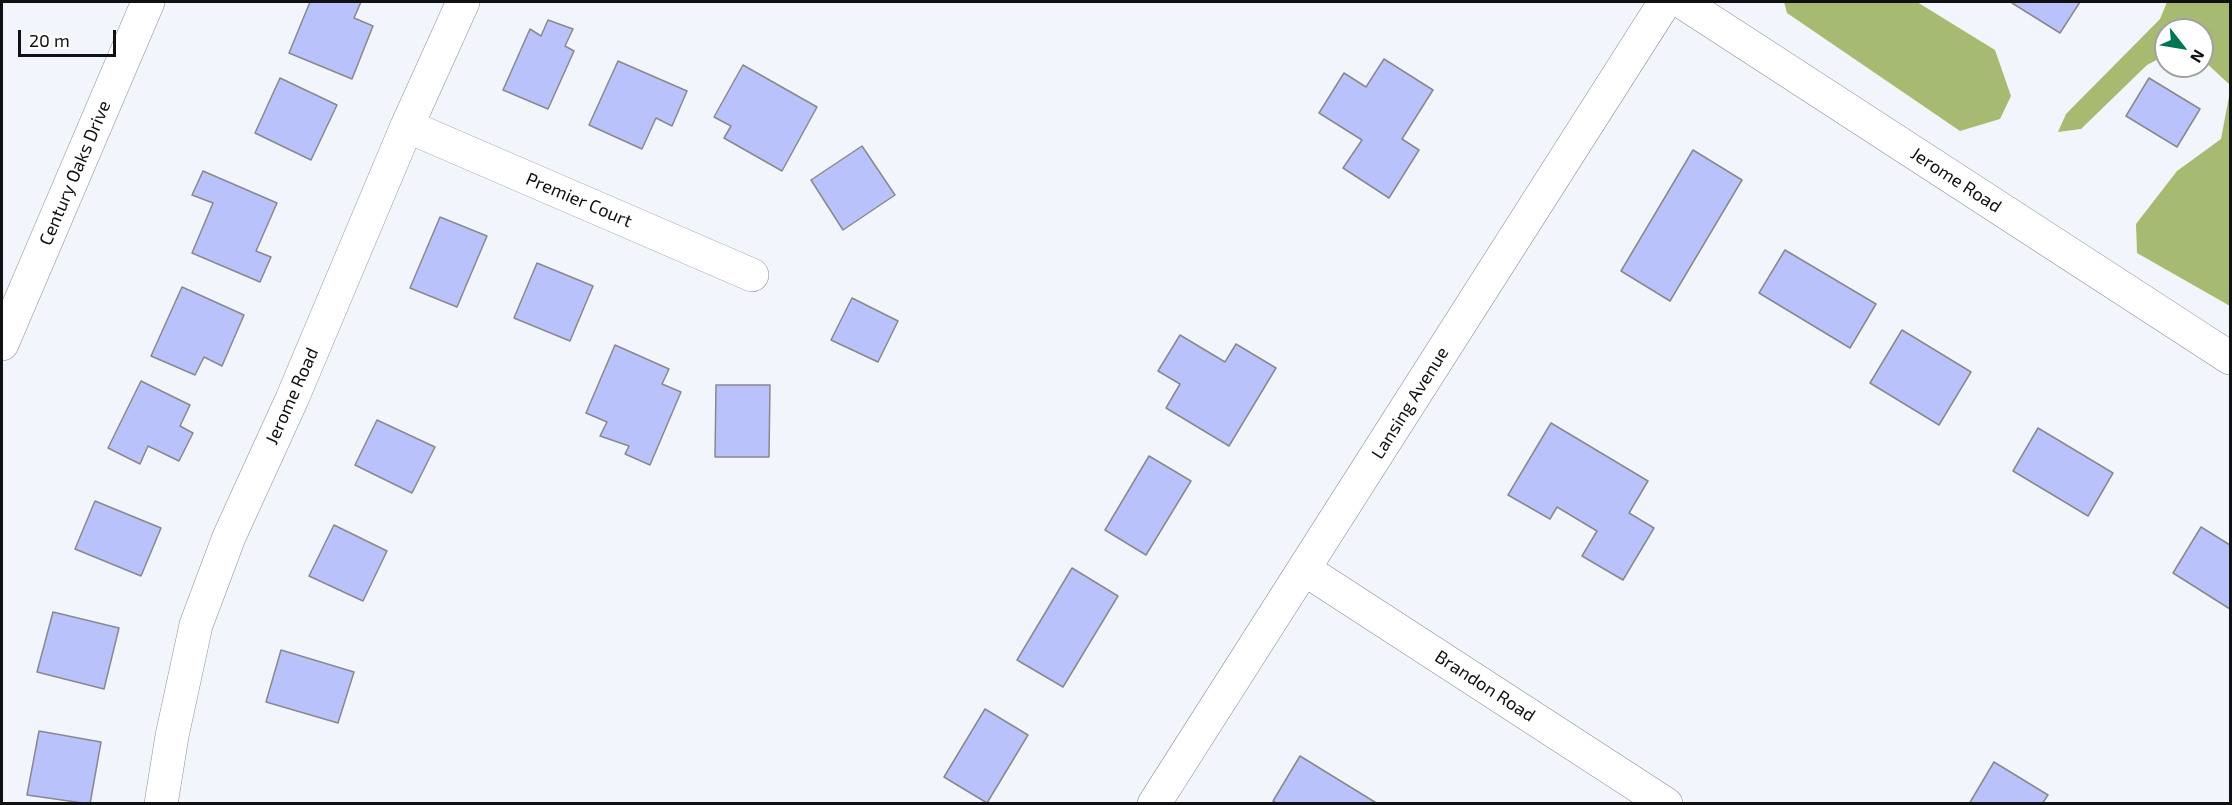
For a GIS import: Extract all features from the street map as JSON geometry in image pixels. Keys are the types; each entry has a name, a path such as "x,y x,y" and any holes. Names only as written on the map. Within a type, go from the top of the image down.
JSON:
{"street":[{"name":"Century Oaks Drive","path":"2,344 148,2"},
{"name":"Jerome Road","path":"161,804 172,736 196,625 229,537 292,399 407,126 463,2"},
{"name":"Lansing Avenue","path":"1154,804 1665,2"},
{"name":"Jerome Road","path":"1682,2 2230,358"},
{"name":"Premier Court","path":"407,126 752,275"},
{"name":"Brandon Road","path":"1304,569 1666,804"}],"green space":[{"path":"1784,2 1917,2 1995,50 2011,96 2000,119 1960,131 1787,13"},
{"path":"2167,2 2230,2 2230,85 2214,70 2214,18 2160,18"},
{"path":"2154,25 2154,61 2147,65 2081,129 2058,132 2066,114"},
{"path":"2230,91 2230,306 2137,253 2136,224 2177,171 2221,139"}],"building":[{"path":"310,2 361,2 354,18 373,26 352,79 289,53"},
{"path":"2013,2 2080,2 2060,33"},
{"path":"548,20 573,29 565,46 574,51 548,109 503,90 530,29 541,36"},
{"path":"1384,59 1433,90 1402,139 1419,150 1389,198 1343,168 1362,140 1319,113 1344,73 1366,87"},
{"path":"618,61 687,91 672,126 656,118 642,149 589,125"},
{"path":"743,65 817,107 782,171 724,138 731,126 714,117"},
{"path":"280,78 337,105 311,160 255,133"},
{"path":"2149,78 2200,109 2177,147 2126,116"},
{"path":"862,146 895,195 843,230 811,180"},
{"path":"1693,150 1742,180 1670,301 1621,271"},
{"path":"203,171 277,203 256,251 271,257 260,282 192,253 213,203 192,195"},
{"path":"440,217 487,236 457,307 410,288"},
{"path":"1785,250 1876,304 1850,348 1759,293"},
{"path":"537,263 593,286 570,341 514,318"},
{"path":"182,287 244,315 222,366 204,357 195,375 151,356"},
{"path":"852,298 898,321 878,362 831,340"},
{"path":"1902,330 1971,372 1939,425 1870,383"},
{"path":"1180,335 1225,362 1236,344 1276,368 1229,446 1166,408 1180,384 1158,371"},
{"path":"615,345 669,369 662,384 681,392 650,465 625,454 629,446 600,436 607,422 586,413"},
{"path":"141,381 190,405 180,426 193,433 179,461 148,446 140,464 108,448"},
{"path":"716,385 770,385 769,457 715,457"},
{"path":"377,420 435,447 412,493 355,465"},
{"path":"1551,423 1648,481 1629,513 1654,528 1623,580 1582,556 1597,531 1557,507 1550,519 1508,495"},
{"path":"2038,428 2113,473 2088,516 2013,471"},
{"path":"1149,456 1191,481 1146,555 1105,530"},
{"path":"95,501 161,528 141,576 75,549"},
{"path":"334,525 387,551 363,601 309,576"},
{"path":"2201,527 2230,545 2230,609 2173,573"},
{"path":"1072,568 1118,596 1063,687 1017,660"},
{"path":"53,612 119,628 104,689 37,672"},
{"path":"281,650 354,672 338,723 266,702"},
{"path":"985,709 1028,735 987,803 944,777"},
{"path":"39,731 101,742 90,804 27,795"},
{"path":"1300,756 1378,804 1278,804 1273,801"},
{"path":"1994,762 2048,795 2042,804 1969,804"}]}
